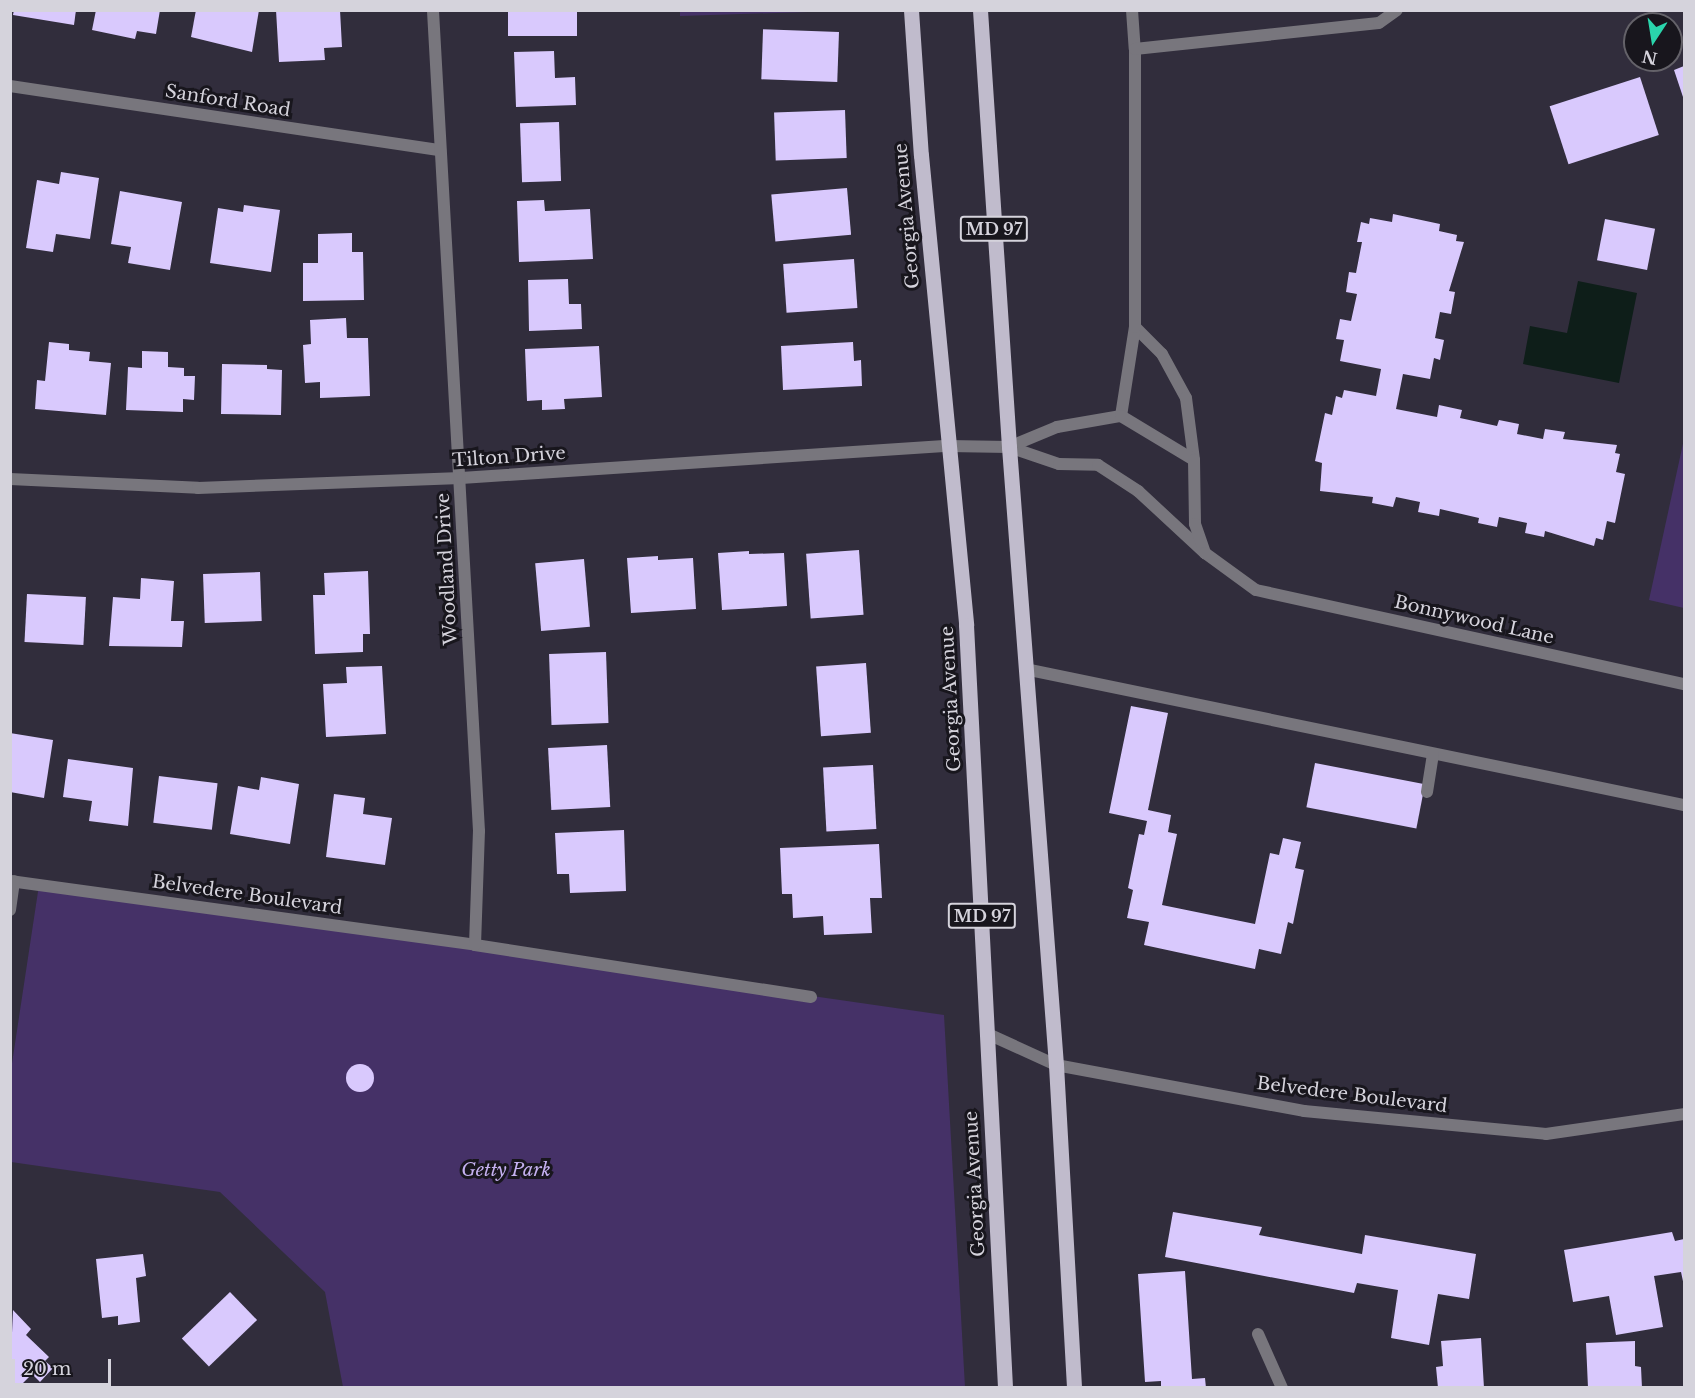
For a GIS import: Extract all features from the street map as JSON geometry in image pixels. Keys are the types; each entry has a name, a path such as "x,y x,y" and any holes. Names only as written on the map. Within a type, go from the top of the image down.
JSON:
{"main road":[{"name":"Georgia Avenue","path":"911,10 948,446 966,625 1005,1388"},
{"name":"MD 97","path":"980,10 1009,447 1056,1065 1074,1388"}],"street":[{"name":"Woodland Drive","path":"433,10 479,831 475,945"},
{"path":"1121,416 1135,327 1135,49 1132,10"},
{"path":"1135,49 1379,23 1396,10"},
{"name":"Sanford Road","path":"10,86 440,150"},
{"path":"1135,327 1162,354 1186,398 1194,460 1195,524 1205,553"},
{"path":"1009,447 1058,427 1121,416 1194,460"},
{"name":"Tilton Drive","path":"10,479 198,488 461,478 948,446 1009,447"},
{"path":"1009,447 1059,464 1098,465 1138,491 1205,553"},
{"name":"Bonnywood Lane","path":"1205,553 1256,590 1684,684"},
{"path":"1025,669 1684,805"},
{"path":"1427,792 1433,754"},
{"name":"Belvedere Boulevard","path":"10,910 12,881 475,945 811,997"},
{"name":"Belvedere Boulevard","path":"988,1034 1056,1065 1304,1111 1546,1134 1684,1114"},
{"path":"1258,1334 1282,1388"}],"green space":[{"path":"680,10 870,10 680,16"},
{"path":"1684,439 1684,608 1649,600"},
{"name":"Getty Park","path":"39,885 944,1015 965,1387 343,1387 325,1292 220,1192 11,1162 11,1070"}],"shaded area":[{"path":"1578,281 1637,293 1619,383 1523,364 1530,326 1567,333"}],"building":[{"path":"14,10 76,10 74,25 13,15"},
{"path":"96,10 160,10 156,34 137,31 135,39 92,30"},
{"path":"196,10 259,10 252,52 191,37"},
{"path":"276,10 340,10 342,47 324,48 325,60 279,62"},
{"path":"508,10 577,10 577,36 508,36"},
{"path":"763,29 839,32 837,82 761,79"},
{"path":"554,51 555,78 575,77 576,105 516,107 514,52"},
{"path":"1683,66 1684,100 1675,72 1683,72"},
{"path":"1640,77 1659,135 1568,164 1550,106"},
{"path":"845,110 847,158 776,160 774,112"},
{"path":"559,122 561,181 522,182 520,123"},
{"path":"61,172 99,178 90,239 56,234 53,252 26,248 37,180 59,184"},
{"path":"847,188 851,235 775,241 771,195"},
{"path":"120,191 182,202 170,270 128,263 131,247 111,244"},
{"path":"544,200 545,211 590,209 593,259 519,262 517,201"},
{"path":"244,205 280,210 271,272 210,263 218,208 243,212"},
{"path":"1393,214 1440,224 1439,231 1457,235 1456,241 1464,242 1449,291 1455,292 1451,314 1440,312 1435,338 1444,340 1440,360 1434,358 1430,379 1403,374 1396,409 1437,417 1439,405 1462,410 1460,418 1497,426 1499,420 1519,424 1517,434 1543,439 1545,429 1565,432 1563,439 1617,445 1615,453 1620,454 1616,472 1625,474 1615,523 1607,521 1603,540 1596,538 1594,546 1545,531 1544,537 1525,533 1527,523 1499,517 1497,527 1478,523 1479,518 1440,509 1439,516 1418,512 1420,502 1396,497 1393,507 1372,503 1373,497 1320,491 1322,463 1315,461 1325,413 1332,415 1336,396 1342,398 1344,390 1376,396 1381,369 1340,361 1344,340 1336,339 1340,319 1351,321 1357,294 1346,292 1349,272 1356,273 1362,242 1357,242 1361,222 1369,224 1370,218 1392,222"},
{"path":"1605,219 1655,229 1647,270 1597,260"},
{"path":"352,233 352,252 363,252 364,300 303,301 303,263 318,263 318,234"},
{"path":"854,259 857,308 787,313 783,264"},
{"path":"568,279 569,304 581,304 582,329 529,331 528,280"},
{"path":"346,318 347,338 368,338 370,396 320,398 320,382 305,383 303,345 311,344 310,320"},
{"path":"49,342 69,344 69,350 90,352 89,361 111,363 106,415 35,409 37,380 45,381"},
{"path":"853,342 854,361 861,360 862,386 783,390 781,346"},
{"path":"599,346 602,397 564,399 565,409 542,410 542,400 527,401 525,349"},
{"path":"142,351 168,352 168,367 184,368 184,376 195,376 194,400 183,399 183,412 126,410 128,367 142,368"},
{"path":"222,364 267,365 267,369 282,370 281,415 221,414"},
{"path":"859,550 864,615 811,619 806,554"},
{"path":"749,551 749,554 784,553 787,606 722,610 718,553"},
{"path":"658,556 658,560 693,558 696,609 631,613 627,558"},
{"path":"584,559 590,627 541,631 535,563"},
{"path":"368,571 370,634 363,634 363,652 315,654 313,595 325,595 324,573"},
{"path":"260,572 262,621 205,623 203,574"},
{"path":"141,578 174,581 171,621 184,621 182,647 109,646 113,597 140,599"},
{"path":"27,594 86,597 83,645 24,642"},
{"path":"606,652 608,723 552,725 549,654"},
{"path":"866,663 871,733 821,736 816,666"},
{"path":"382,666 386,734 326,737 323,684 347,683 346,667"},
{"path":"1131,706 1168,713 1148,810 1171,815 1168,832 1177,834 1162,905 1255,924 1270,853 1279,855 1283,838 1301,842 1295,868 1304,870 1293,924 1288,922 1281,954 1259,949 1255,969 1144,945 1149,922 1127,918 1133,890 1128,888 1139,834 1144,835 1147,821 1109,813"},
{"path":"10,733 53,740 44,798 10,792"},
{"path":"607,745 610,807 551,810 548,748"},
{"path":"68,759 133,768 128,826 89,821 92,801 63,797"},
{"path":"1315,763 1425,784 1416,829 1306,807"},
{"path":"873,765 876,829 826,832 823,768"},
{"path":"159,776 218,783 212,830 153,823"},
{"path":"261,777 299,784 290,844 230,834 238,786 259,790"},
{"path":"334,794 365,798 363,814 392,818 385,865 326,857"},
{"path":"624,830 626,891 570,893 569,874 557,874 555,833"},
{"path":"879,844 882,898 870,898 872,933 824,935 823,916 793,918 792,894 782,894 780,848"},
{"path":"360,1064 370,1068 374,1078 370,1088 360,1092 350,1088 346,1078 350,1068"},
{"path":"1173,1212 1262,1227 1259,1235 1362,1254 1365,1235 1476,1254 1469,1299 1438,1294 1429,1345 1391,1338 1398,1290 1357,1283 1354,1293 1165,1257"},
{"path":"1672,1232 1675,1241 1684,1239 1684,1286 1681,1272 1654,1276 1663,1327 1616,1335 1609,1296 1573,1302 1564,1250"},
{"path":"143,1254 146,1276 136,1278 140,1322 118,1325 118,1316 102,1318 96,1259"},
{"path":"1185,1271 1192,1379 1205,1378 1206,1388 1161,1388 1161,1381 1145,1382 1138,1274"},
{"path":"230,1292 257,1320 209,1367 182,1339"},
{"path":"13,1310 31,1329 26,1335 49,1357 45,1361 53,1368 40,1382 32,1374 19,1387 10,1379"},
{"path":"1481,1338 1484,1388 1438,1388 1436,1367 1443,1366 1441,1341"},
{"path":"1635,1341 1635,1366 1641,1367 1642,1388 1588,1388 1586,1343"}]}
